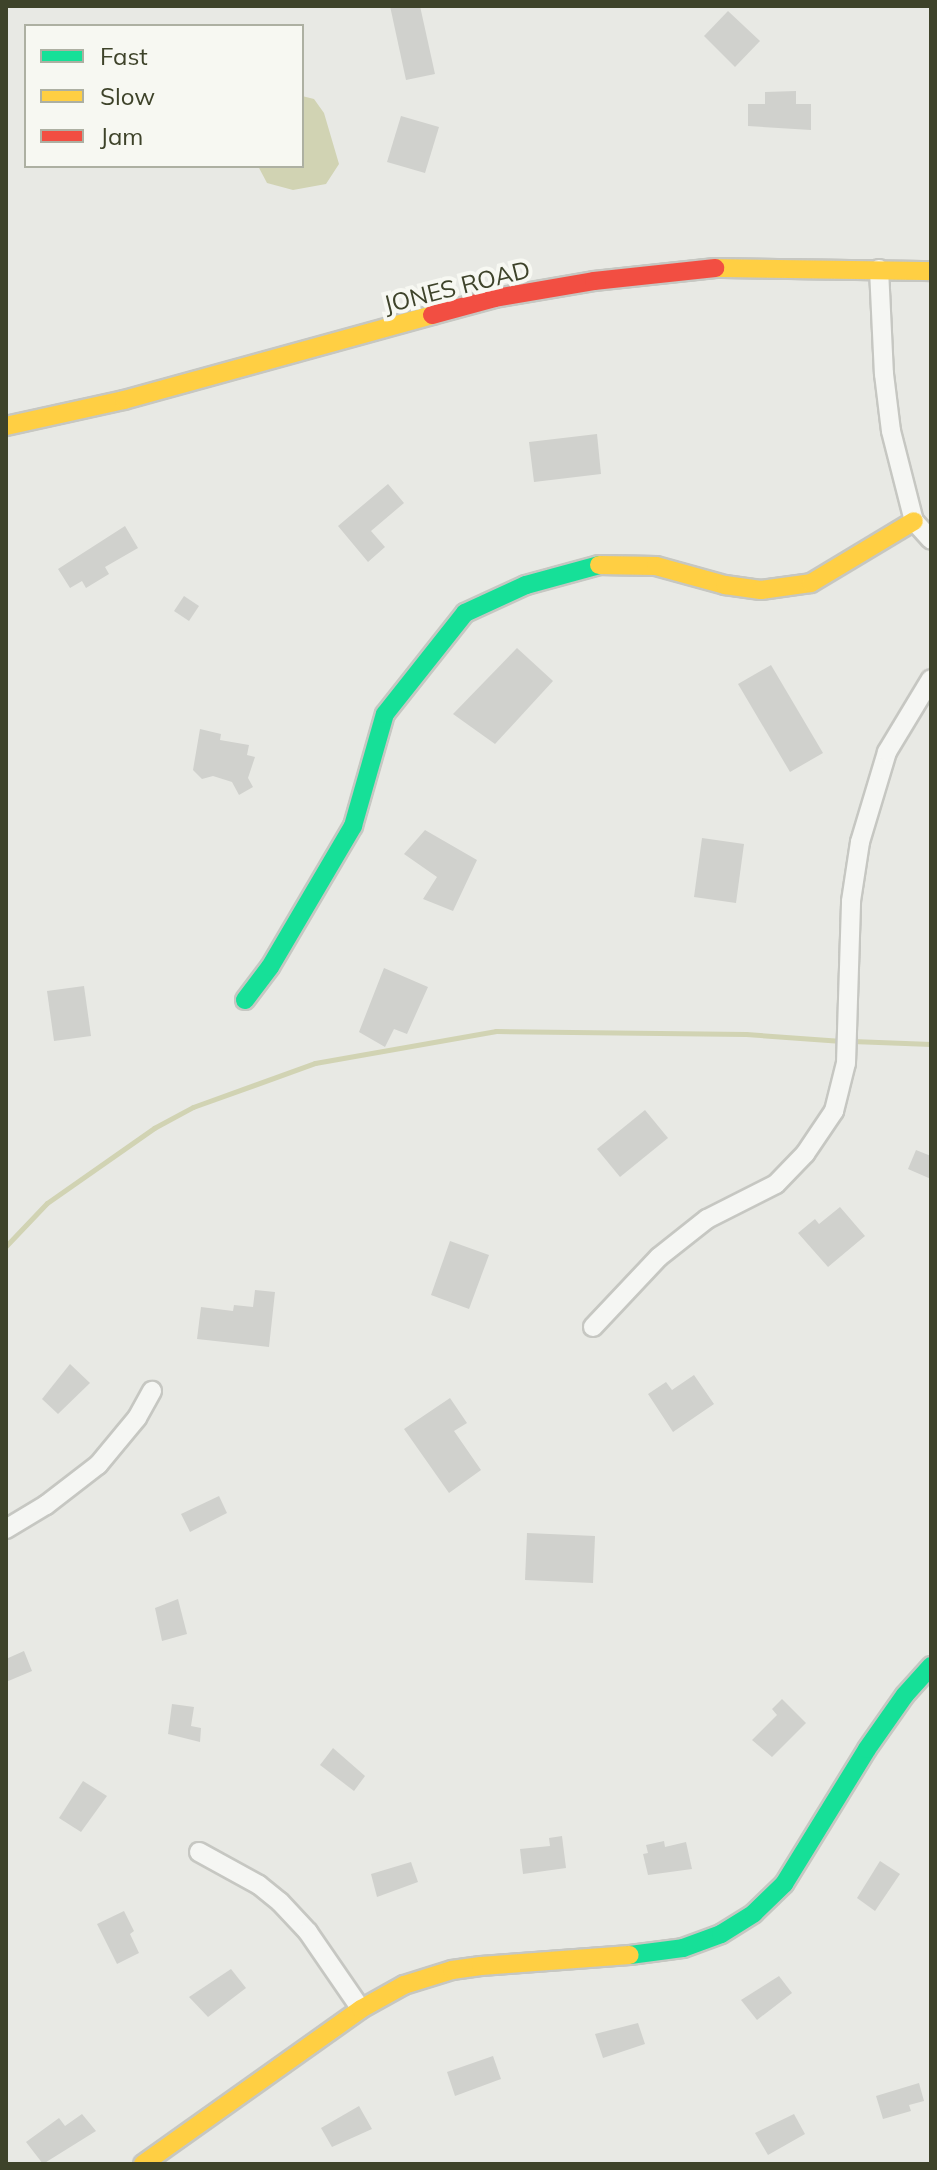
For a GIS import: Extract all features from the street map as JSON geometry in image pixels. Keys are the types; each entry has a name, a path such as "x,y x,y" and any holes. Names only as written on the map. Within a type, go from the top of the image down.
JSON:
{"street":[{"name":"JONES ROAD","path":"6,426 124,400 509,296 694,269 931,271"},
{"path":"879,269 889,417 914,521 931,540"},
{"path":"245,1000 270,967 353,826 385,714 465,613 526,585 591,565 656,566 725,585 761,590 811,583 914,521"},
{"path":"593,1327 659,1257 707,1219 776,1184 805,1154 834,1111 846,1063 851,901 860,842 887,752 931,679"},
{"path":"6,1529 46,1505 98,1465 128,1430 152,1391"},
{"path":"143,2164 361,2009 404,1985 452,1970 625,1956 683,1948 721,1934 754,1913 784,1884 867,1749 905,1695 931,1666"},
{"path":"199,1852 248,1878 280,1902 308,1932 361,2009"}],"shaded area":[{"path":"304,96 314,99 324,113 339,164 326,184 293,190 267,183 259,168 304,168"}],"building":[{"path":"390,6 420,6 435,74 406,80"},
{"path":"728,11 760,41 735,67 704,36"},
{"path":"796,91 796,104 811,104 811,130 748,126 748,104 765,104 765,92"},
{"path":"401,116 439,127 425,173 387,162"},
{"path":"597,434 601,474 534,482 529,442"},
{"path":"388,484 404,503 371,531 385,547 368,562 338,526"},
{"path":"125,526 138,548 105,567 109,574 86,588 82,581 70,588 58,569"},
{"path":"184,596 199,606 189,621 174,611"},
{"path":"517,648 553,681 495,744 453,714"},
{"path":"771,665 823,753 790,772 738,684"},
{"path":"200,729 221,734 220,740 249,745 247,755 255,757 248,778 253,787 239,795 232,782 213,776 202,779 193,770"},
{"path":"425,830 477,860 453,911 423,899 437,877 404,854"},
{"path":"702,838 744,844 736,903 694,897"},
{"path":"384,968 428,987 407,1034 394,1029 385,1047 359,1032"},
{"path":"84,986 91,1036 54,1041 47,991"},
{"path":"645,1110 668,1138 620,1177 597,1149"},
{"path":"916,1150 931,1156 931,1179 908,1169"},
{"path":"840,1207 865,1236 828,1267 798,1233 815,1219 819,1224"},
{"path":"450,1241 489,1255 469,1309 431,1295"},
{"path":"255,1290 275,1292 269,1347 197,1339 201,1307 233,1311 234,1305 253,1307"},
{"path":"70,1364 90,1383 58,1414 42,1399"},
{"path":"694,1375 714,1404 673,1432 648,1394 666,1382 672,1390"},
{"path":"450,1398 467,1423 454,1431 481,1470 449,1493 404,1429"},
{"path":"219,1496 227,1513 190,1532 181,1514"},
{"path":"527,1533 595,1536 593,1583 525,1580"},
{"path":"178,1599 187,1634 162,1641 155,1608"},
{"path":"24,1651 32,1671 6,1682 6,1659"},
{"path":"782,1699 806,1723 772,1757 752,1740 777,1715 772,1709"},
{"path":"172,1704 194,1707 191,1726 201,1728 200,1742 168,1734"},
{"path":"333,1748 365,1776 354,1791 320,1765"},
{"path":"83,1781 107,1796 81,1832 59,1818"},
{"path":"562,1836 566,1868 523,1874 520,1849 550,1846 549,1838"},
{"path":"664,1841 665,1847 686,1842 692,1869 648,1875 643,1854 648,1853 646,1845"},
{"path":"880,1861 900,1874 875,1911 857,1898"},
{"path":"411,1862 418,1882 377,1897 371,1874"},
{"path":"124,1911 134,1931 130,1934 139,1953 117,1964 97,1924"},
{"path":"231,1969 246,1988 208,2017 189,1997"},
{"path":"779,1976 792,1993 757,2020 741,2000"},
{"path":"638,2023 645,2044 603,2058 595,2034"},
{"path":"493,2056 501,2079 455,2096 447,2072"},
{"path":"919,2083 924,2101 909,2105 911,2111 883,2119 876,2096"},
{"path":"359,2106 372,2129 332,2147 321,2128"},
{"path":"82,2114 96,2131 43,2164 26,2142 59,2118 65,2126"},
{"path":"794,2114 805,2134 768,2155 755,2133"}],"waterway":[{"path":"6,1246 47,1203 154,1128 193,1107 315,1063 496,1031 746,1034 842,1041"},
{"path":"852,1041 931,1044"}],"traffic: fast":[{"path":"245,1000 270,967 353,826 385,714 465,613 526,585 599,565"},
{"path":"630,1955 683,1948 721,1934 754,1913 784,1884 867,1749 905,1695 931,1666"}],"traffic: slow":[{"path":"715,268 931,271"},
{"path":"6,426 124,400 432,315"},
{"path":"599,565 656,566 725,585 761,590 811,583 914,521"},
{"path":"143,2164 361,2009 404,1985 452,1970 481,1966 630,1955"}],"traffic: jam":[{"path":"432,315 495,298 594,281 715,268"}]}
